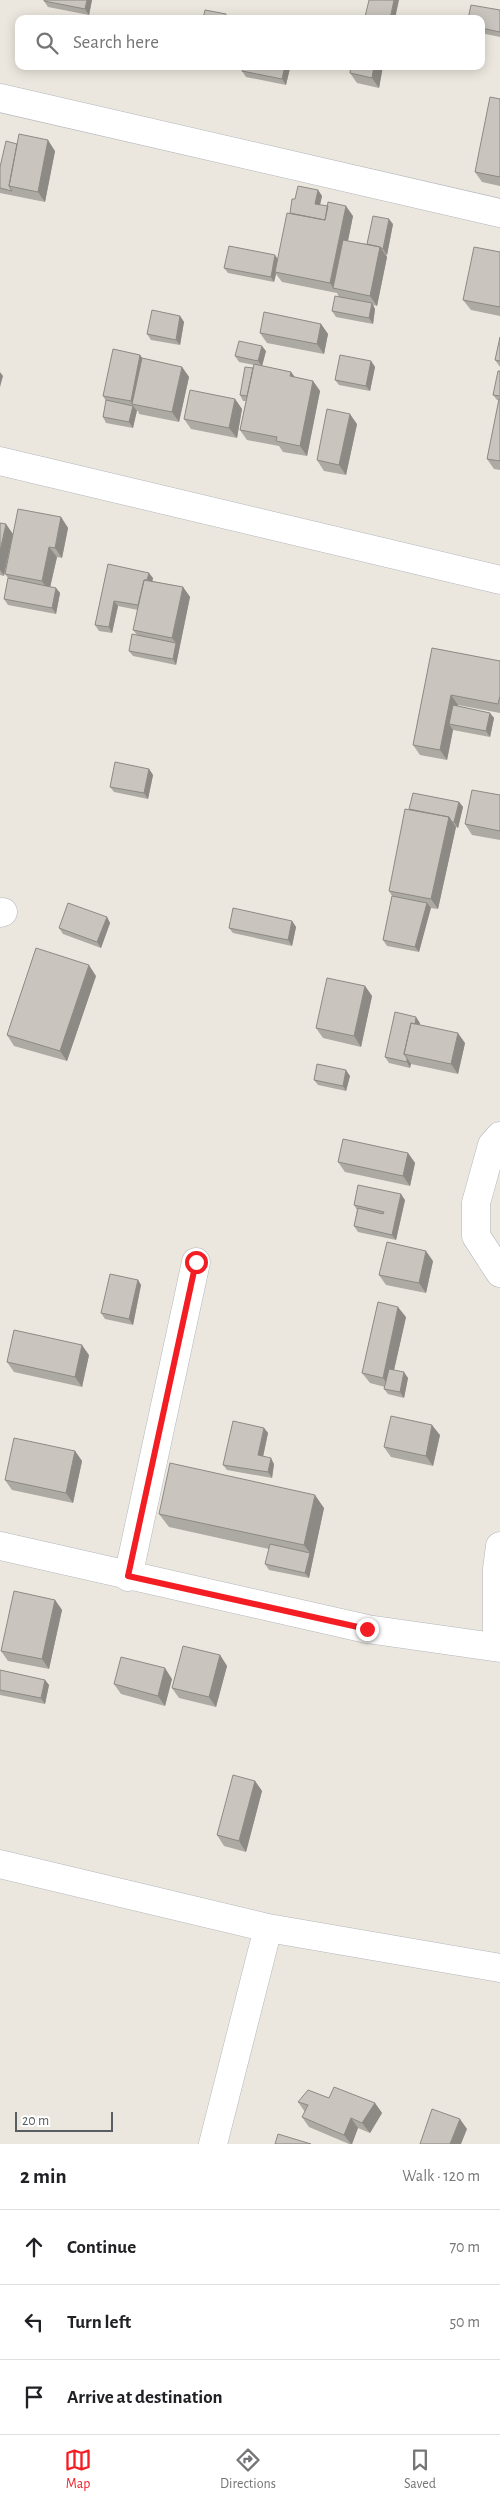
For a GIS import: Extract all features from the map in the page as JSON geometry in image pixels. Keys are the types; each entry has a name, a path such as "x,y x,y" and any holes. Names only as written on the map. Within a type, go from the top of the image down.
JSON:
{"street":[{"path":"0,98 500,212"},
{"path":"0,461 500,580"},
{"path":"500,1136 492,1145 476,1203 476,1236 500,1273"},
{"path":"128,1576 196,1262"},
{"path":"0,1546 367,1629 499,1647 497,1569 500,1546"},
{"path":"0,1864 268,1928 500,1968"},
{"path":"213,2144 268,1928"}],"building":[{"path":"44,0 87,0 85,9"},
{"path":"369,0 394,0 391,15 365,15"},
{"path":"471,5 500,10 500,32 485,29 485,15 469,15"},
{"path":"205,10 226,14 226,15 204,15"},
{"path":"242,70 284,70 282,79"},
{"path":"350,70 373,70 372,78 350,73"},
{"path":"490,97 500,99 500,177 475,172"},
{"path":"19,134 48,140 38,192 9,186"},
{"path":"6,141 17,144 9,186 12,191 0,188 0,167"},
{"path":"298,186 318,190 315,204 328,206 325,220 290,213 292,199 295,199"},
{"path":"328,202 346,206 330,283 275,272 287,213 325,220"},
{"path":"373,216 389,219 383,249 367,244"},
{"path":"343,240 380,247 370,296 333,288"},
{"path":"229,246 275,255 271,277 224,268"},
{"path":"474,247 500,252 500,307 463,300"},
{"path":"335,296 372,303 369,318 332,311"},
{"path":"152,310 180,316 176,340 147,334"},
{"path":"264,312 321,324 317,344 260,333"},
{"path":"500,337 500,361 495,360"},
{"path":"239,341 262,346 258,361 235,356"},
{"path":"113,349 140,355 131,401 103,396"},
{"path":"340,355 371,361 366,386 335,380"},
{"path":"142,358 182,367 172,412 132,404"},
{"path":"254,364 291,372 290,376 313,381 300,446 276,441 277,437 240,430"},
{"path":"245,367 253,368 247,396 240,395"},
{"path":"498,371 500,371 500,396 493,395"},
{"path":"190,390 235,399 229,428 184,419"},
{"path":"500,399 500,461 487,459"},
{"path":"106,400 133,406 129,422 103,417"},
{"path":"327,409 350,414 339,465 317,460"},
{"path":"18,509 61,517 55,548 49,547 42,581 5,574"},
{"path":"0,523 6,524 0,551"},
{"path":"108,564 149,573 147,580 144,580 138,605 114,601 109,627 95,625"},
{"path":"8,578 56,588 52,608 4,599"},
{"path":"144,580 183,587 172,638 133,630"},
{"path":"132,634 176,643 173,659 129,651"},
{"path":"432,648 500,661 500,696 498,704 451,695 440,750 413,745"},
{"path":"453,705 490,713 486,731 449,724"},
{"path":"115,762 149,769 144,793 110,787"},
{"path":"472,790 500,795 500,831 465,824"},
{"path":"413,793 459,802 454,822 449,817 409,809"},
{"path":"405,809 449,817 431,899 389,891"},
{"path":"392,896 427,903 415,947 383,940"},
{"path":"68,903 107,917 97,942 59,928"},
{"path":"233,908 292,921 288,940 229,928"},
{"path":"36,948 89,965 60,1051 7,1035"},
{"path":"327,978 365,986 354,1036 316,1028"},
{"path":"395,1012 416,1017 415,1024 411,1023 404,1054 407,1062 385,1057"},
{"path":"411,1023 458,1033 451,1064 404,1054"},
{"path":"317,1064 346,1070 343,1086 314,1080"},
{"path":"343,1139 408,1153 403,1176 338,1162"},
{"path":"358,1185 401,1194 392,1235 354,1226 358,1208 383,1214 384,1212 354,1205"},
{"path":"387,1242 426,1251 419,1283 379,1275"},
{"path":"110,1274 138,1280 129,1319 101,1313"},
{"path":"378,1302 398,1307 383,1378 362,1373"},
{"path":"14,1330 82,1345 75,1377 7,1362"},
{"path":"389,1369 404,1372 400,1392 384,1389"},
{"path":"391,1416 432,1425 426,1456 384,1447"},
{"path":"233,1421 264,1428 258,1455 271,1458 268,1472 223,1465"},
{"path":"14,1438 75,1451 66,1493 5,1480"},
{"path":"170,1463 315,1495 304,1545 159,1514"},
{"path":"270,1544 310,1553 305,1573 265,1564"},
{"path":"14,1591 55,1600 42,1659 1,1651"},
{"path":"183,1646 220,1655 209,1697 172,1688"},
{"path":"121,1657 165,1668 158,1696 114,1684"},
{"path":"0,1670 45,1680 41,1698 0,1690"},
{"path":"233,1775 255,1781 239,1841 217,1835"},
{"path":"334,2087 375,2103 362,2123 351,2118 344,2135 302,2117 308,2105 298,2102 308,2090 329,2098"},
{"path":"432,2109 460,2119 450,2144 420,2144"},
{"path":"278,2134 311,2144 275,2144"}],"route":[{"path":"196,1262 128,1576 367,1629"}]}
